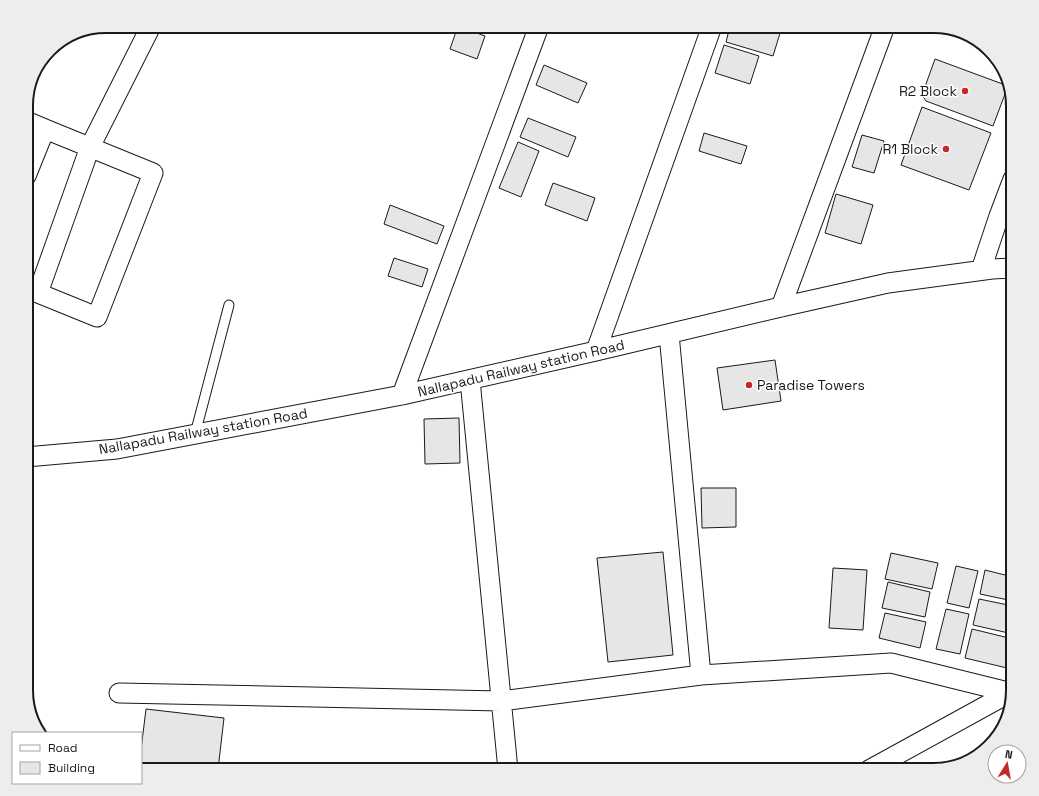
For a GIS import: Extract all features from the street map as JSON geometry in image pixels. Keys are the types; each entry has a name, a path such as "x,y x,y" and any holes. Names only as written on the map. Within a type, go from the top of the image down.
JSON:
{"street":[{"path":"33,285 90,147 147,33"},
{"path":"402,395 536,33"},
{"path":"596,351 710,33"},
{"path":"781,307 882,33"},
{"path":"33,124 153,173 97,318 33,293"},
{"path":"33,159 45,129"},
{"path":"981,270 1006,198"},
{"name":"Nallapadu Railway station Road","path":"33,456 117,449 402,395 888,283 981,270 1006,268"},
{"path":"669,334 701,675"},
{"path":"470,380 507,763"},
{"path":"119,693 501,701 701,675 891,663 1006,689"},
{"path":"882,763 1006,693"}],"lane":[{"path":"194,434 230,305"}],"building":[{"path":"456,33 477,33 485,36 477,59 450,49"},
{"path":"728,33 780,33 773,56 726,42"},
{"path":"724,45 759,56 750,84 715,73"},
{"name":"R2 Block","path":"935,59 1002,84 1005,94 993,126 926,101 922,95"},
{"path":"544,65 587,83 578,103 536,85"},
{"name":"R1 Block","path":"922,107 991,133 969,190 901,165"},
{"path":"528,118 576,137 568,157 520,137"},
{"path":"704,133 747,146 741,164 699,151"},
{"path":"862,135 884,141 874,173 852,167"},
{"path":"518,142 539,151 521,197 499,188"},
{"path":"553,183 595,198 587,221 545,205"},
{"path":"836,194 873,205 861,244 825,233"},
{"path":"390,205 444,226 437,244 384,224"},
{"path":"394,258 428,269 422,287 388,276"},
{"name":"Paradise Towers","path":"775,360 781,401 723,410 717,368"},
{"path":"459,418 460,463 425,464 424,419"},
{"path":"701,488 736,488 736,527 702,528"},
{"path":"663,552 673,655 608,662 597,558"},
{"path":"891,553 938,563 932,589 885,579"},
{"path":"956,566 978,571 969,608 947,603"},
{"path":"833,568 867,570 863,630 829,628"},
{"path":"985,570 1006,575 1006,600 980,594"},
{"path":"888,582 930,592 925,617 882,608"},
{"path":"979,599 1006,605 1006,632 973,625"},
{"path":"946,609 969,614 960,654 936,649"},
{"path":"885,613 926,622 920,648 879,638"},
{"path":"972,629 1006,637 1006,668 965,658"},
{"path":"146,709 224,718 219,763 142,763 142,742"}],"place":[{"name":"R2 Block","path":"965,91"},
{"name":"R1 Block","path":"946,149"},
{"name":"Paradise Towers","path":"749,385"}]}
